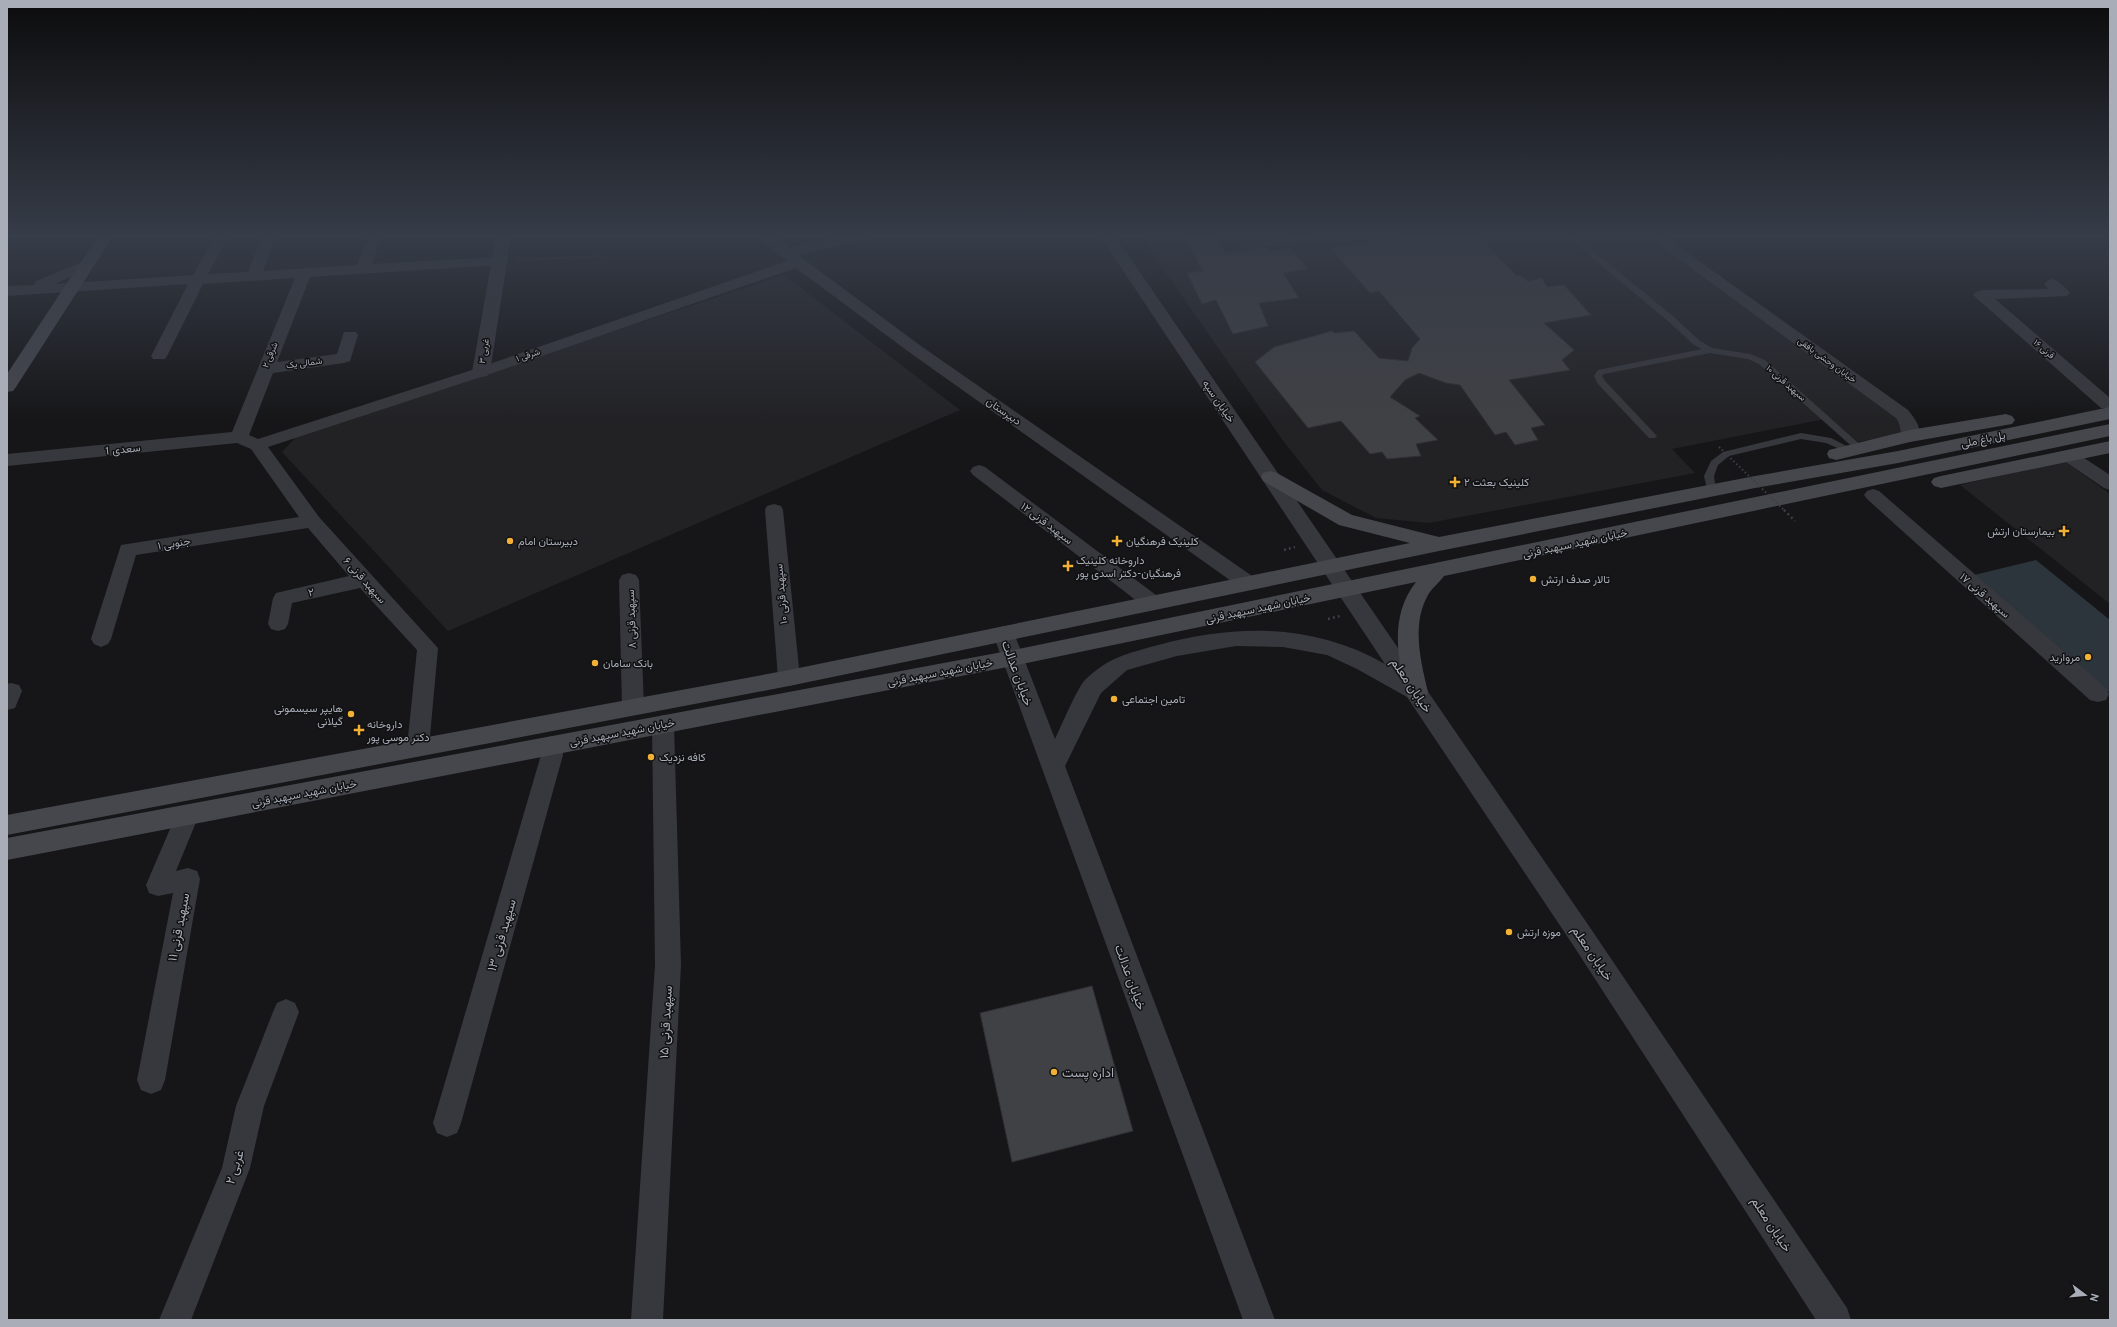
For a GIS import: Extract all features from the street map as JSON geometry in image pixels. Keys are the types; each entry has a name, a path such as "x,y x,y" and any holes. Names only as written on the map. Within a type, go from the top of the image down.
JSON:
{"main road":[{"path":"7,387 12,372 65,298"},
{"path":"1855,455 1910,436 2109,407"},
{"name":"پل باغ ملی","path":"1855,455 2109,407"},
{"name":"پل باغ ملی","path":"1872,488 2110,430"},
{"path":"1872,488 2069,456 2110,447"},
{"name":"خیابان شهید سپهبد قرنی","path":"7,849 663,724 1008,646 1153,603 1439,544 1760,481 1855,455"},
{"path":"1270,477 1346,520 1439,544"},
{"name":"خیابان شهید سپهبد قرنی","path":"7,825 789,678 1008,646 1347,590 1775,501 1808,495 1872,488"},
{"path":"1417,692 1407,650 1409,619 1418,595 1438,571"}],"street":[{"path":"159,356 188,298"},
{"name":"شرقی ۲","path":"239,437 294,298"},
{"name":"۳ غربی","path":"481,372 493,298"},
{"name":"شرقی ۱","path":"257,445 481,372 684,298"},
{"name":"دبیرستان","path":"847,298 915,349 1248,583"},
{"name":"خیابان سپه","path":"1149,298 1331,566"},
{"name":"خیابان وحشی بافقی","path":"1740,298 1902,414 1910,425 1910,436"},
{"name":"قرنی ۱۶","path":"1983,298 2109,407"},
{"name":"شمالی یک","path":"265,369 344,358 350,335"},
{"path":"239,437 257,445"},
{"name":"سعدی 1","path":"7,460 239,437"},
{"name":"سپهبد قرنی ۶","path":"257,445 312,521 364,580 428,648 418,747"},
{"path":"2069,456 2110,484"},
{"name":"سپهبد قرنی ۱۲","path":"979,471 1153,603"},
{"name":"سپهبد قرنی ۱۷","path":"1872,488 2098,694"},
{"name":"سپهبد قرنی ۱۰","path":"774,510 789,678"},
{"name":"۱ جنوبی","path":"101,639 128,550 312,521"},
{"name":"خیابان معلم","path":"1331,566 1582,937 1835,1320"},
{"name":"۲","path":"278,624 283,598 364,580"},
{"name":"سپهبد قرنی ۸","path":"629,580 633,707"},
{"path":"1053,767 1092,687 1120,664 1177,648 1236,638 1283,638 1331,648 1365,663 1417,692"},
{"name":"خیابان عدالت","path":"1008,646 1259,1320"},
{"name":"سپهبد قرنی ۱۵","path":"647,1320 668,965 663,724"},
{"name":"سپهبد قرنی ۱۳","path":"447,1124 552,755 552,746"},
{"name":"سپهبد قرنی ۱۱","path":"151,1080 188,879 158,885 187,815"},
{"name":"غربی ۲","path":"175,1320 236,1168 250,1106 286,1012"}],"lane":[{"name":"سپهبد قرنی ۱۰","path":"1645,298 1697,343 1710,350 1750,357 1762,362 1855,455"},
{"path":"1652,436 1601,382 1598,376 1601,372 1710,350"},
{"path":"1711,491 1709,476 1714,464 1726,454 1801,436 1828,440 1855,455"}],"path":[{"path":"1718,447 1760,481 1775,501 1795,521"}],"shaded area":[{"name":"دبیرستان امام","path":"715,298 814,298 960,410 448,631 282,452 297,436"},
{"path":"1183,298 1732,298 1894,414 1904,433 1858,442 1830,418 1672,449 1695,473 1429,523 1376,518 1322,490 1281,438"},
{"name":"بیمارستان ارتش","path":"2065,461 2110,494 2110,604 1960,485"},
{"name":"مروارید","path":"2036,560 2110,620 2110,693 1970,576"}],"building":[{"path":"1199,298 1299,298 1259,303 1268,326 1233,334 1216,300 1202,304"},
{"path":"1385,298 1576,298 1591,315 1544,323 1574,350 1562,360 1570,370 1509,380 1545,425 1531,428 1538,440 1515,445 1506,432 1495,435 1460,385 1446,383 1419,373 1405,380 1390,397 1420,416 1415,418 1438,440 1416,444 1421,456 1387,459 1382,452 1370,454 1341,421 1308,428 1255,362 1274,347 1332,331 1334,333 1354,331 1379,358 1408,361 1412,348 1420,339"},
{"name":"اداره پست","path":"1092,986 1133,1131 1012,1162 980,1013"}],"place":[{"name":"کلینیک بعثت ۲","path":"1455,482"},
{"name":"بیمارستان ارتش","path":"2064,531"},
{"name":"دبیرستان امام","path":"510,541"},
{"name":"کلینیک فرهنگیان","path":"1117,541"},
{"name":"داروخانه کلینیک فرهنگیان-دکتر اسدی پور","path":"1068,566"},
{"name":"تالار صدف ارتش","path":"1533,579"},
{"name":"مروارید","path":"2088,657"},
{"name":"بانک سامان","path":"595,663"},
{"name":"تامین اجتماعی","path":"1114,699"},
{"name":"هایپر سیسمونی گیلانی","path":"351,714"},
{"name":"داروخانه دکتر موسی پور","path":"359,730"},
{"name":"کافه نزدیک","path":"651,757"},
{"name":"موزه ارتش","path":"1509,932"},
{"name":"اداره پست","path":"1054,1072"}]}
